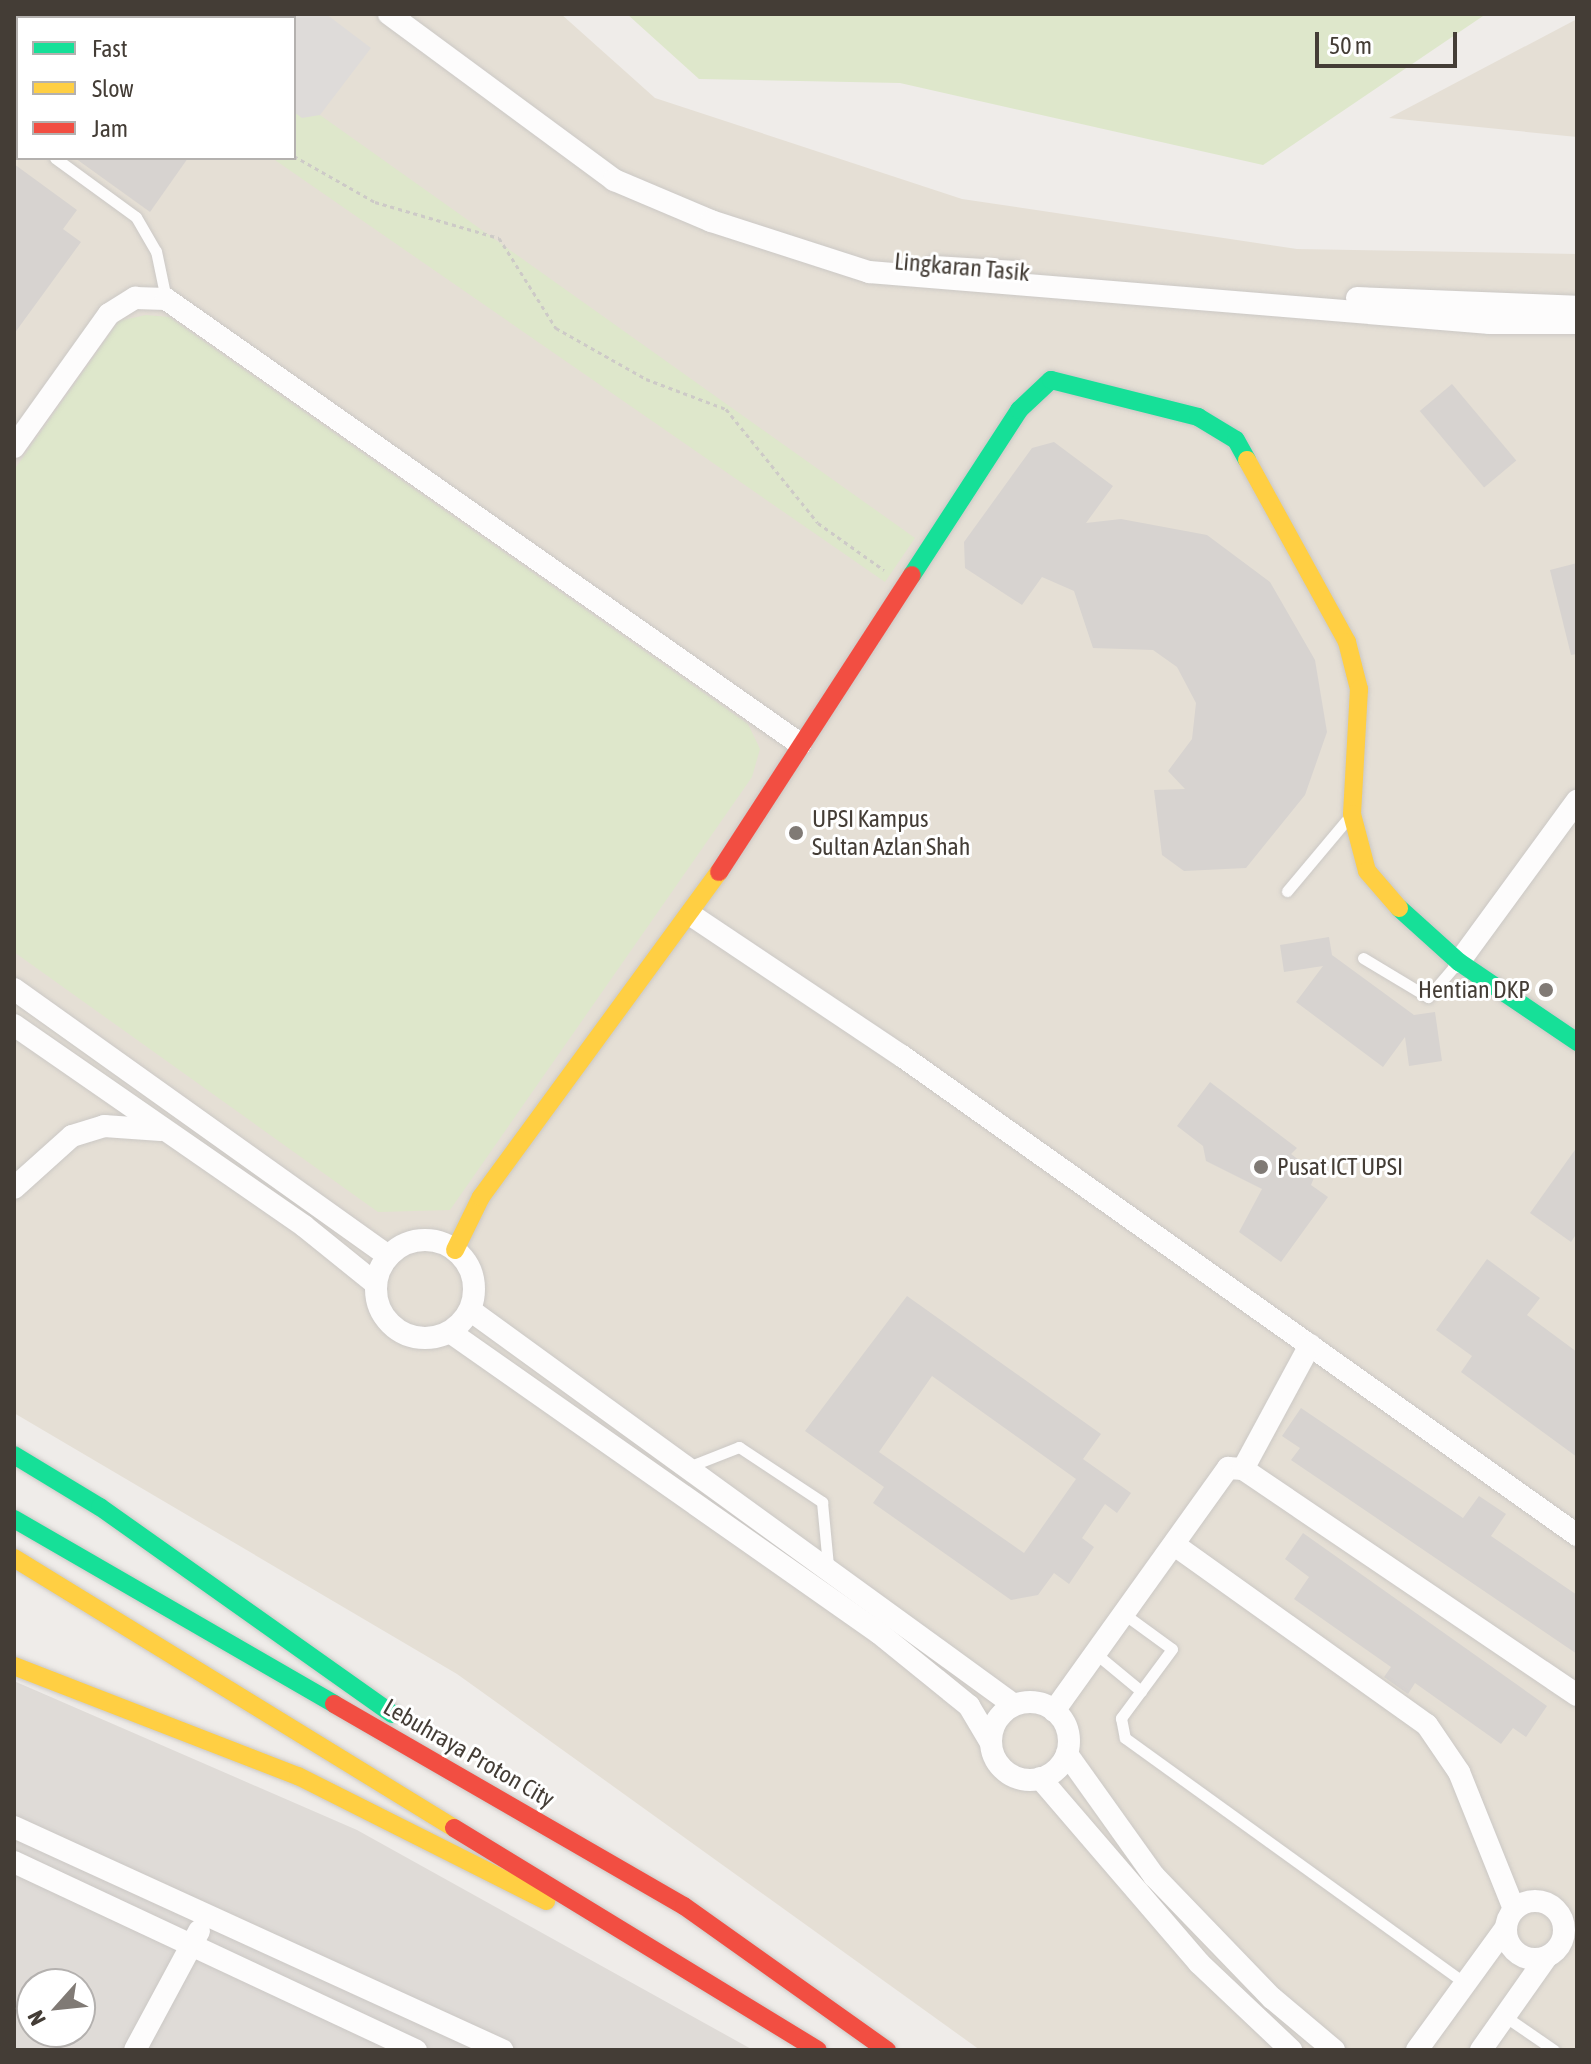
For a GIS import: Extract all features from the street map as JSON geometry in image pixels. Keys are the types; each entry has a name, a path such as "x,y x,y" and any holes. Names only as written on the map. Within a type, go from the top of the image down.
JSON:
{"main road":[{"path":"455,1250 481,1197 691,915 1019,410 1051,380 1069,379 1219,426 1249,458 1288,543 1325,592 1347,642 1359,689 1352,814 1367,871 1408,919 1459,962 1577,1042"},
{"path":"14,1455 684,1906"},
{"name":"Lebuhraya Proton City","path":"14,1519 684,1906 887,2050"},
{"path":"14,1558 704,1975 817,2050"},
{"path":"14,1666 298,1776 704,1975"}],"street":[{"path":"389,14 614,180 699,217 869,272 1490,323 1577,323"},
{"name":"Lingkaran Tasik","path":"414,14 627,173 675,196 843,251 940,267 1577,307"},
{"path":"14,447 109,314 135,298 166,299 800,744"},
{"path":"1459,962 1577,801"},
{"path":"691,915 1310,1345 1577,1535"},
{"path":"14,989 388,1256"},
{"path":"14,1025 376,1284"},
{"path":"14,1188 72,1136 104,1126 166,1131"},
{"path":"413,1241 455,1250 473,1278 470,1310 450,1332 424,1339 398,1331 381,1310 376,1284 388,1256 413,1241"},
{"path":"470,1310 828,1565 1014,1705 1054,1711 1067,1731 1067,1754 1154,1876 1272,1998 1334,2050"},
{"path":"450,1332 879,1633 969,1706 1007,1772 1040,1778 1199,1963 1291,2050"},
{"path":"1243,1469 1310,1345"},
{"path":"1054,1711 1176,1546 1228,1468 1243,1469 1577,1695"},
{"path":"1176,1546 1427,1725 1459,1772 1510,1919 1518,1955 1562,1950"},
{"path":"991,1743 997,1721 1014,1705"},
{"path":"1040,1778 1067,1754"},
{"path":"14,1827 206,1918 502,2050"},
{"path":"14,1862 193,1942 416,2050"},
{"path":"1417,2050 1510,1919 1532,1901 1552,1906 1564,1922 1562,1950 1503,2015 1481,2050"},
{"path":"135,2050 206,1918"}],"lane":[{"path":"58,160 136,217 156,251 166,299"},
{"path":"1287,891 1352,814"},
{"path":"1363,958 1428,997 1459,962"},
{"path":"688,1467 739,1447 822,1502 828,1565"},
{"path":"1124,1614 1172,1649 1121,1718 1136,1749 1466,1984"},
{"path":"1095,1653 1141,1691"},
{"path":"1503,2015 1554,2050"}],"path":[{"path":"296,157 375,202 499,238 556,328 632,373 726,409 818,523 909,582"}],"shaded area":[{"name":"UPSI Kampus Sultan Azlan Shah","path":"14,14 561,14 655,98 962,199 1297,249 1577,254 1577,2050 980,2050 457,1674 14,1413"},
{"path":"174,14 326,14 371,48 320,115 302,118 296,114 296,16"},
{"path":"1577,19 1577,137 1389,118"},
{"path":"14,1681 357,1830 753,2050 14,2050"}],"green space":[{"path":"14,14 174,14 16,16 16,20"},
{"path":"627,14 1486,14 1263,165 900,83 699,79"},
{"path":"296,112 320,115 915,538 885,582 275,160 296,160"},
{"path":"146,315 169,317 748,724 760,749 752,777 450,1210 378,1212 14,952 14,470 119,321"}],"building":[{"path":"78,160 187,160 150,212"},
{"path":"14,164 77,210 63,229 81,242 14,334"},
{"path":"1452,384 1516,461 1484,488 1420,411"},
{"path":"1054,442 1113,486 1086,523 1121,519 1207,535 1270,582 1315,660 1327,732 1305,795 1246,868 1184,871 1162,855 1154,790 1185,789 1168,771 1192,739 1196,703 1177,667 1153,650 1093,648 1074,591 1042,577 1022,605 965,568 964,542 1032,448"},
{"path":"1577,563 1577,654 1571,655 1550,570"},
{"path":"1329,937 1332,955 1414,1015 1435,1012 1442,1061 1409,1066 1405,1037 1383,1067 1296,1002 1323,966 1284,972 1280,945"},
{"name":"Pusat ICT UPSI","path":"1210,1082 1297,1148 1291,1154 1316,1173 1311,1185 1328,1197 1281,1262 1239,1232 1262,1189 1206,1161 1203,1146 1177,1126"},
{"path":"1577,1147 1577,1233 1571,1242 1530,1213"},
{"path":"1487,1259 1540,1298 1527,1315 1577,1352 1577,1457 1461,1372 1472,1356 1436,1330"},
{"path":"907,1296 1101,1434 1083,1459 1131,1493 1117,1513 1105,1504 1082,1538 1094,1547 1069,1584 1054,1573 1038,1595 1011,1600 873,1503 884,1487 805,1431","holes":["932,1376 1076,1479 1024,1553 879,1452"]},
{"path":"1301,1408 1463,1518 1479,1496 1506,1514 1491,1536 1577,1595 1577,1654 1291,1460 1300,1448 1282,1436"},
{"path":"1303,1533 1547,1706 1526,1737 1513,1728 1501,1744 1415,1683 1408,1694 1384,1677 1391,1667 1294,1599 1309,1577 1285,1559"}],"traffic: fast":[{"path":"912,575 1019,410 1051,380 1198,417 1236,440 1247,460"},
{"path":"1399,908 1459,962 1577,1042"},
{"path":"14,1455 100,1507 392,1714"},
{"path":"14,1519 334,1704"}],"traffic: slow":[{"path":"1247,460 1347,642 1359,689 1352,814 1367,871 1399,908"},
{"path":"455,1250 481,1197 719,872"},
{"path":"14,1558 454,1828"},
{"path":"14,1666 298,1776 546,1901"}],"traffic: jam":[{"path":"719,872 912,575"},
{"path":"334,1704 684,1906 887,2050"},
{"path":"454,1828 817,2050"}],"place":[{"name":"UPSI Kampus Sultan Azlan Shah","path":"796,833"},
{"name":"Hentian DKP","path":"1546,990"},
{"name":"Pusat ICT UPSI","path":"1261,1167"}]}
